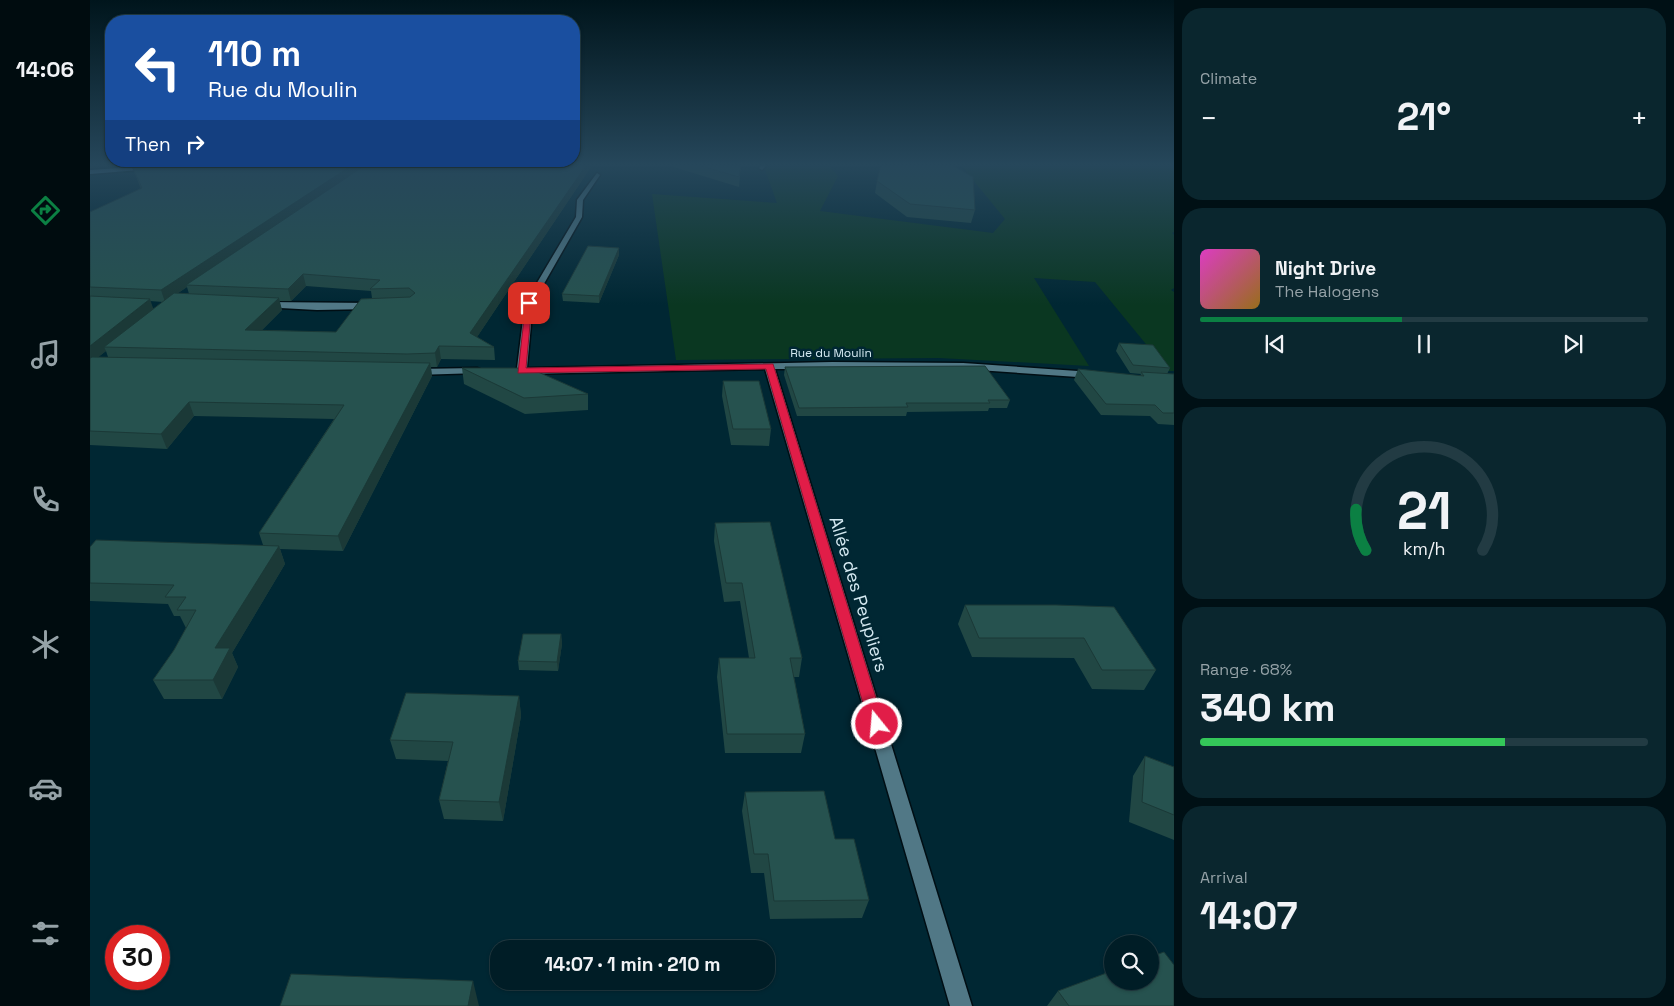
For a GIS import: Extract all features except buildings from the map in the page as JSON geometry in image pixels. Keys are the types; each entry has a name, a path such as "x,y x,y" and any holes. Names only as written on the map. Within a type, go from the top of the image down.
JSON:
{"street":[{"path":"522,371 529,303 579,217 579,211"},
{"path":"251,305 317,308 383,305"},
{"name":"Rue du Moulin","path":"503,371 770,366 963,366 1104,376"},
{"name":"Allée des Peupliers","path":"770,366 962,1006"},
{"path":"401,372 485,371"}],"green space":[{"path":"654,211 820,211 993,233 1005,219 998,211 1174,211 1174,232 1172,233 1174,235 1174,288 1171,290 1174,292 1174,371 1168,371 1095,282 1034,278 1089,366 939,358 676,360"}],"route":[{"path":"529,303 522,371 770,366 877,724"}]}
